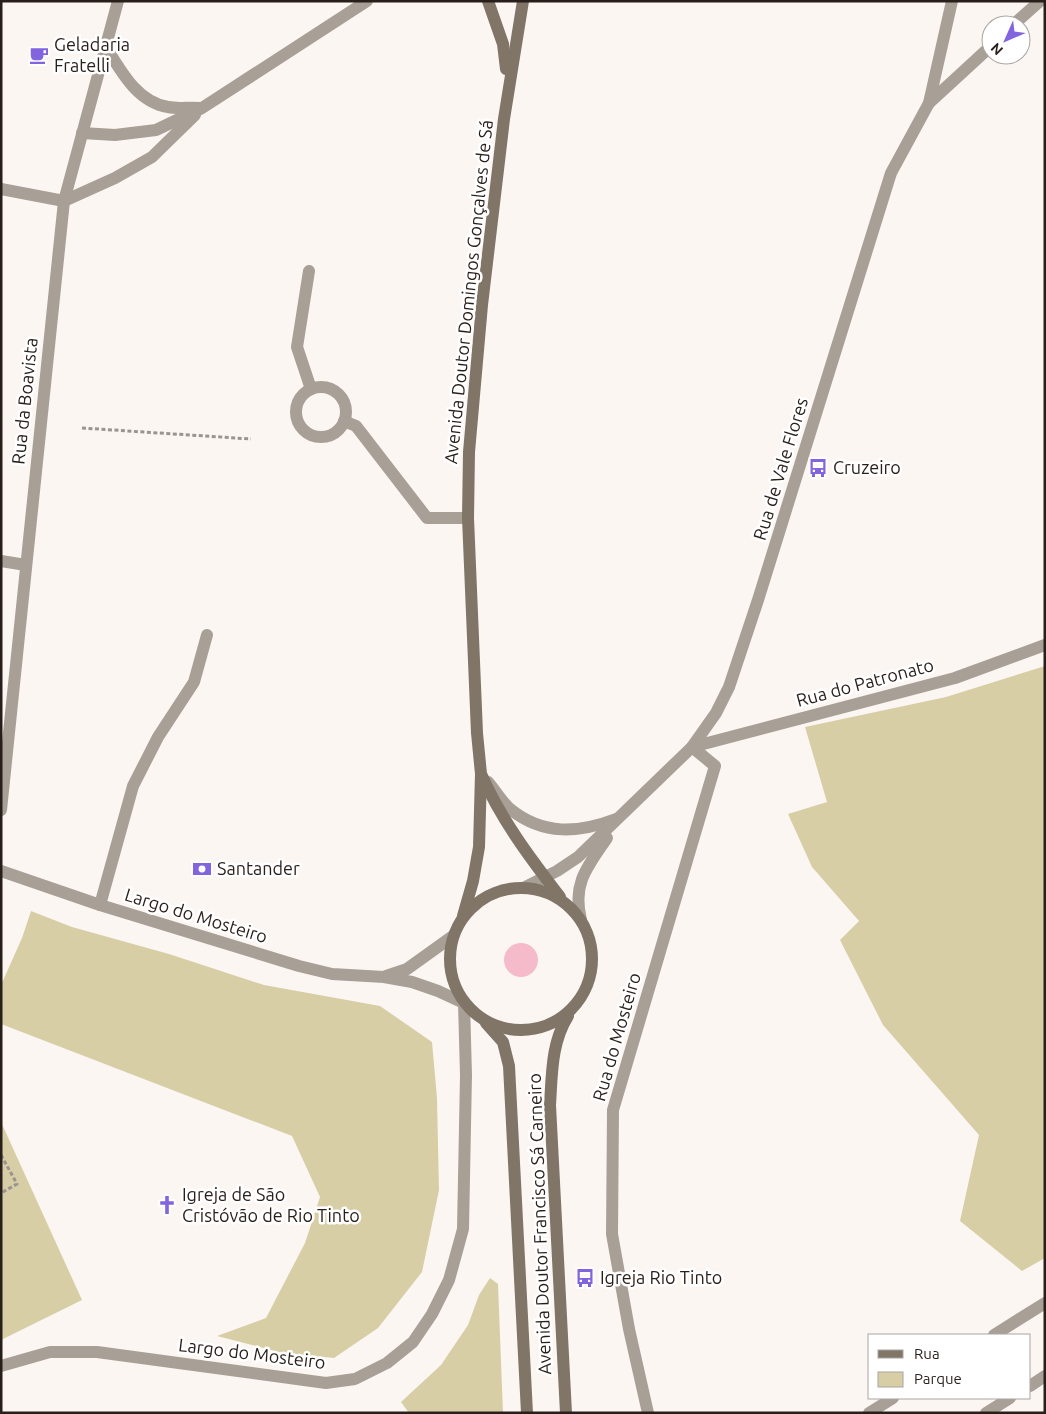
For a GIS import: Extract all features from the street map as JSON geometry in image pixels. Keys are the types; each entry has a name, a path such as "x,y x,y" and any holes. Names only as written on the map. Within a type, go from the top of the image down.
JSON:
{"main road":[{"name":"Avenida Doutor Domingos Gonçalves de Sá","path":"488,1 503,44 508,84"},
{"name":"Avenida Doutor Domingos Gonçalves de Sá","path":"463,916 473,881 479,847 481,774 477,733 468,518 469,452 482,304 508,84 523,1"},
{"name":"Avenida Doutor Domingos Gonçalves de Sá","path":"481,774 493,801 512,832 565,903"},
{"path":"523,888 546,892 565,903 581,920 590,941 592,964 586,988 573,1008 554,1023 530,1030 505,1029 482,1020 464,1003 452,981 449,959 453,936 463,916 480,900 500,890 523,888"},
{"name":"Avenida Doutor Francisco Sá Carneiro","path":"566,1413 550,1106 552,1062 560,1029 573,1008"},
{"name":"Avenida Doutor Francisco Sá Carneiro","path":"482,1020 503,1042 509,1066 527,1413"}],"street":[{"name":"Rua da Boavista","path":"1,810 64,201 118,1"},
{"path":"82,133 116,135 156,130 202,108 367,1"},
{"path":"929,103 952,1"},
{"path":"1024,15 1040,1"},
{"path":"106,47 125,77 151,102 168,107 202,108"},
{"path":"929,103 981,55"},
{"name":"Rua de Vale Flores","path":"523,888 578,858 692,747 716,713 729,687 758,600 891,173 929,103"},
{"path":"1,189 64,201 115,178 152,157 202,108"},
{"path":"309,271 297,346 311,389"},
{"path":"328,388 341,397 346,413 344,421 334,434 326,437 309,435 302,430 298,423 296,407 299,399 311,389 328,388"},
{"path":"344,421 356,426 427,518 468,518"},
{"path":"1,561 26,565"},
{"path":"100,905 133,786 158,737 194,682 207,634"},
{"name":"Rua do Patronato","path":"692,747 955,678 1045,645"},
{"name":"Rua do Mosteiro","path":"648,1413 629,1329 612,1234 613,1110 715,766 692,747"},
{"name":"Rua de Vale Flores","path":"481,774 510,809 541,826 567,831 595,827 621,818"},
{"name":"Rua de Vale Flores","path":"581,920 577,904 578,886 589,864 621,818"},
{"name":"Largo do Mosteiro","path":"1,871 100,905 299,966 332,974 384,977 438,991 464,1003 466,1085 463,1229 449,1280 432,1314 413,1342 387,1363 355,1379 326,1383 97,1352 50,1352 1,1366"},
{"name":"Largo do Mosteiro","path":"384,977 408,969 453,936"},
{"path":"996,1334 1045,1303"},
{"path":"1031,1385 1045,1376"},
{"path":"869,1413 891,1399"},
{"path":"986,1413 1008,1399"}],"path":[{"path":"82,428 250,439"},
{"path":"1,1155 17,1184 1,1193"}],"green space":[{"path":"1045,666 1045,1258 1022,1271 960,1221 979,1135 883,1025 840,940 859,921 812,867 788,814 827,802 805,727 946,697"},
{"path":"31,911 72,927 169,954 264,985 380,1006 432,1042 437,1098 439,1190 422,1272 378,1328 334,1358 283,1353 217,1336 266,1318 305,1243 320,1197 292,1136 1,1024 1,985 22,938"},
{"path":"1,1122 82,1300 1,1340"},
{"path":"490,1278 498,1284 503,1413 409,1413 401,1402 441,1365 468,1325 479,1295"}],"shaded area":[{"path":"521,943 528,944 533,948 537,953 537,967 533,972 528,976 521,977 514,976 509,972 505,967 504,960 505,953 509,948 514,944"}],"place":[{"name":"Geladaria Fratelli","path":"39,55"},
{"name":"Cruzeiro","path":"818,468"},
{"name":"Santander","path":"202,869"},
{"name":"Igreja de São Cristóvão de Rio Tinto","path":"167,1205"},
{"name":"Igreja Rio Tinto","path":"585,1278"}]}
